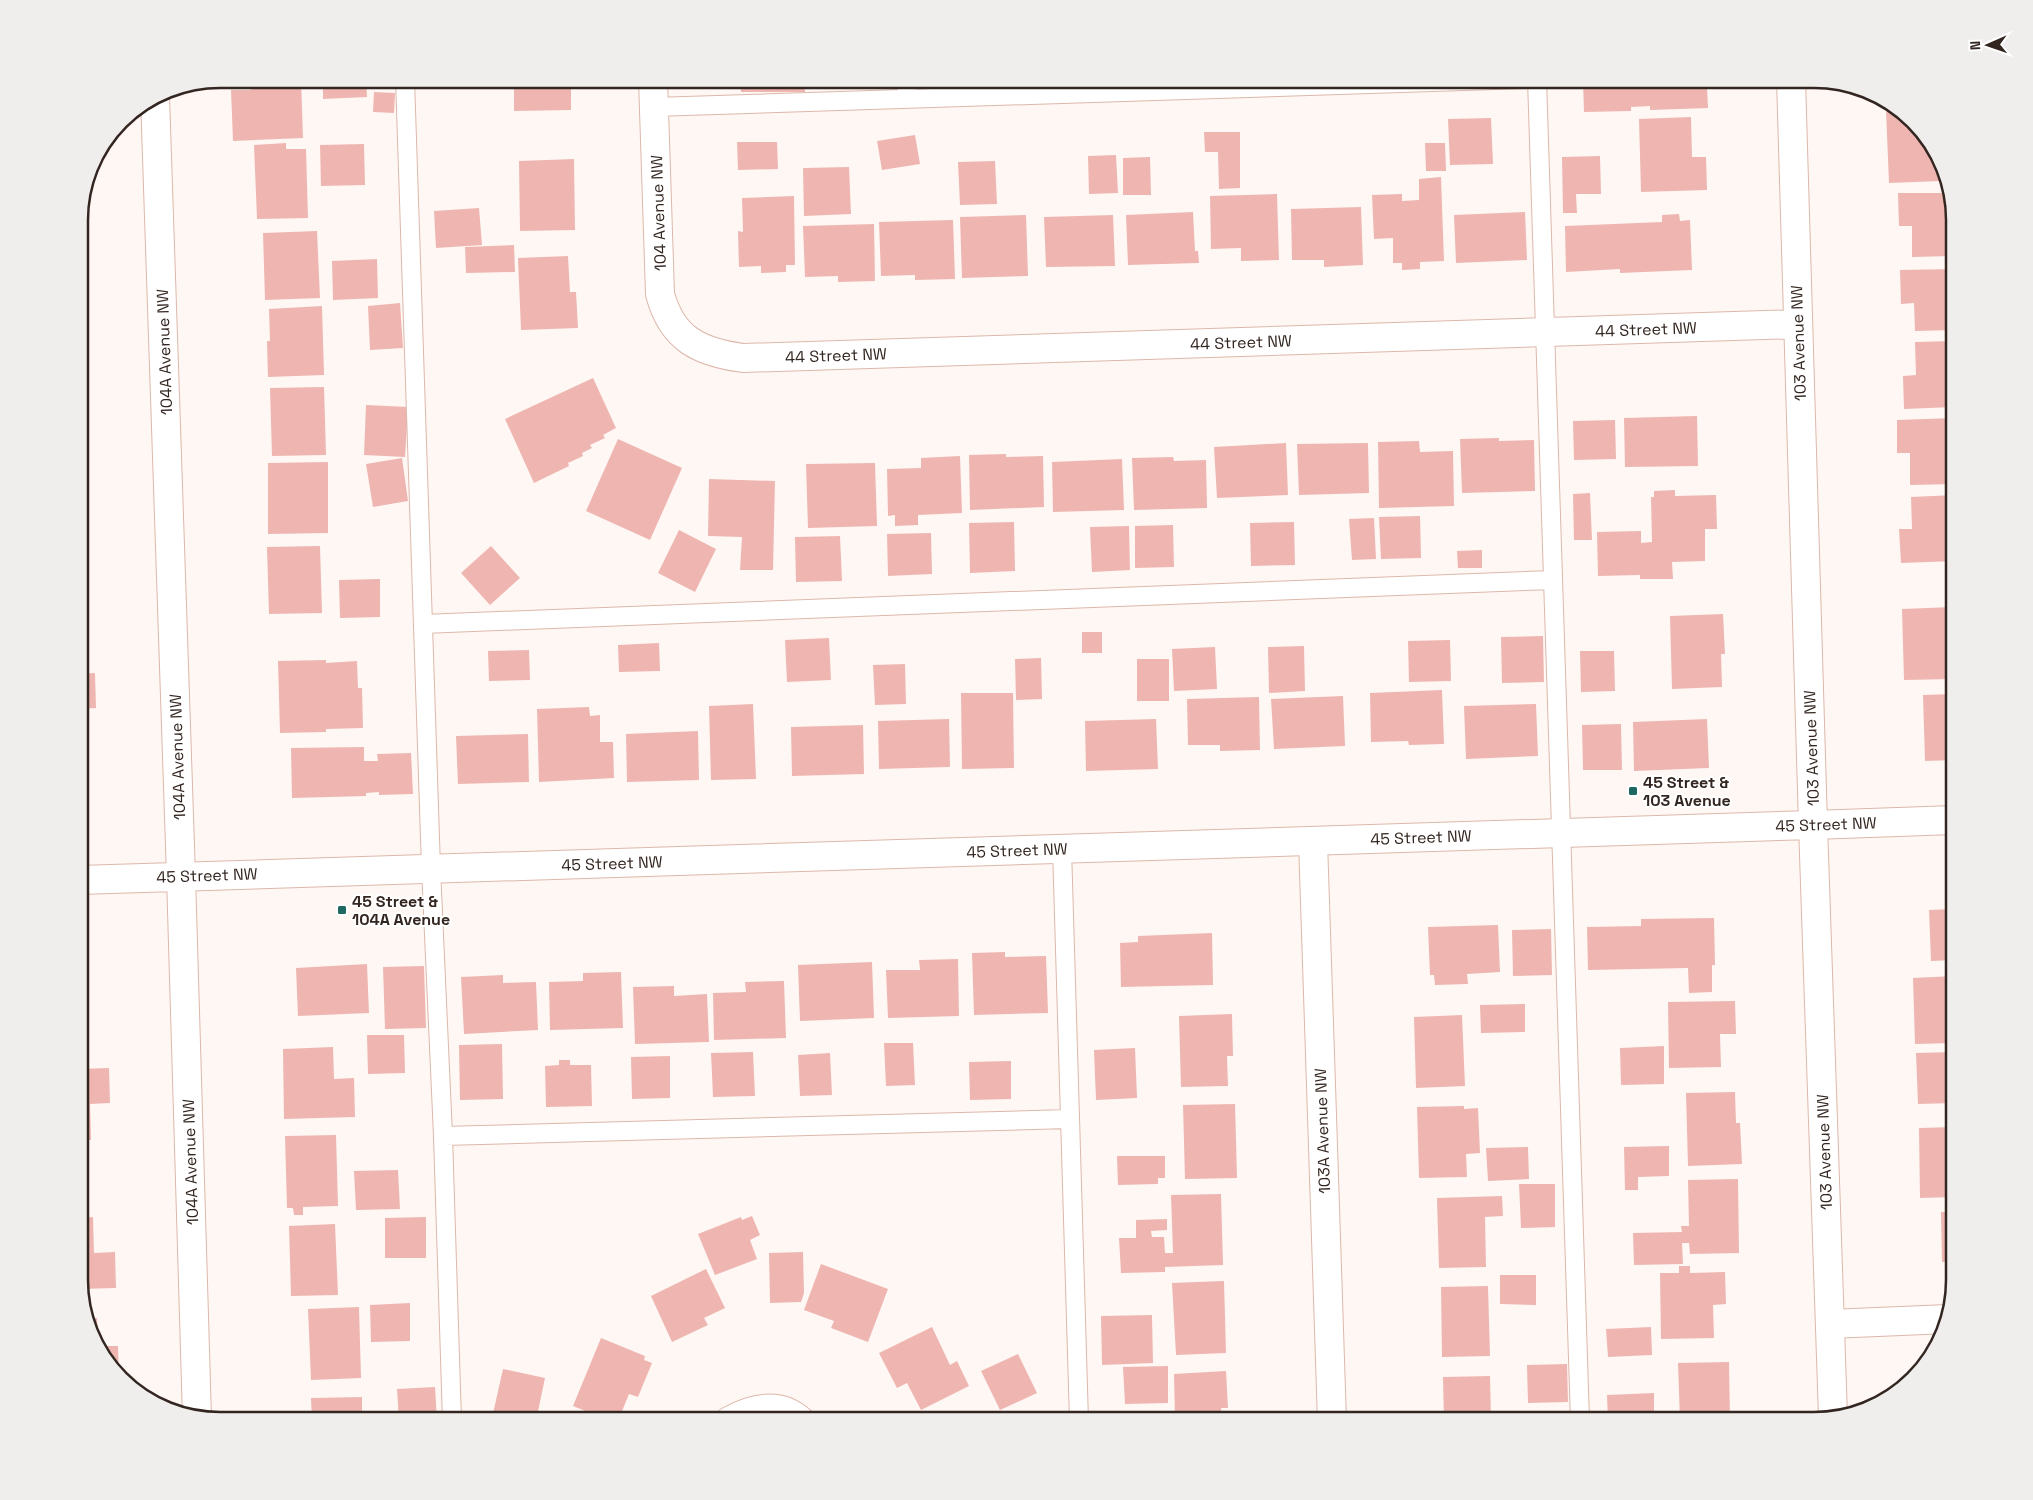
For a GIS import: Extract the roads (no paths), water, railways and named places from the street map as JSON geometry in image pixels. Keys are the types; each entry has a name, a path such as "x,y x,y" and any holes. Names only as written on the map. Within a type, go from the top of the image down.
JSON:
{"street":[{"name":"103 Avenue NW","path":"1791,87 1833,1411"},
{"name":"104 Avenue NW","path":"654,88 660,294 668,317 688,340"},
{"name":"104A Avenue NW","path":"155,104 197,1410"},
{"name":"44 Street NW","path":"688,340 704,350 742,358 1798,324"},
{"name":"45 Street NW","path":"88,880 1946,820"},
{"name":"103A Avenue NW","path":"1313,841 1332,1412"},
{"path":"1830,1324 1939,1319"},
{"path":"746,1412 766,1408 785,1412"}],"lane":[{"path":"654,108 1254,87"},
{"path":"1537,87 1580,1412"},
{"path":"404,88 452,1412"},
{"path":"906,88 906,98"},
{"path":"423,624 1552,580"},
{"path":"1062,848 1079,1412"},
{"path":"443,1136 1069,1119"}],"place":[{"name":"45 Street & 103 Avenue","path":"1633,791"},
{"name":"45 Street & 104A Avenue","path":"342,910"}]}
